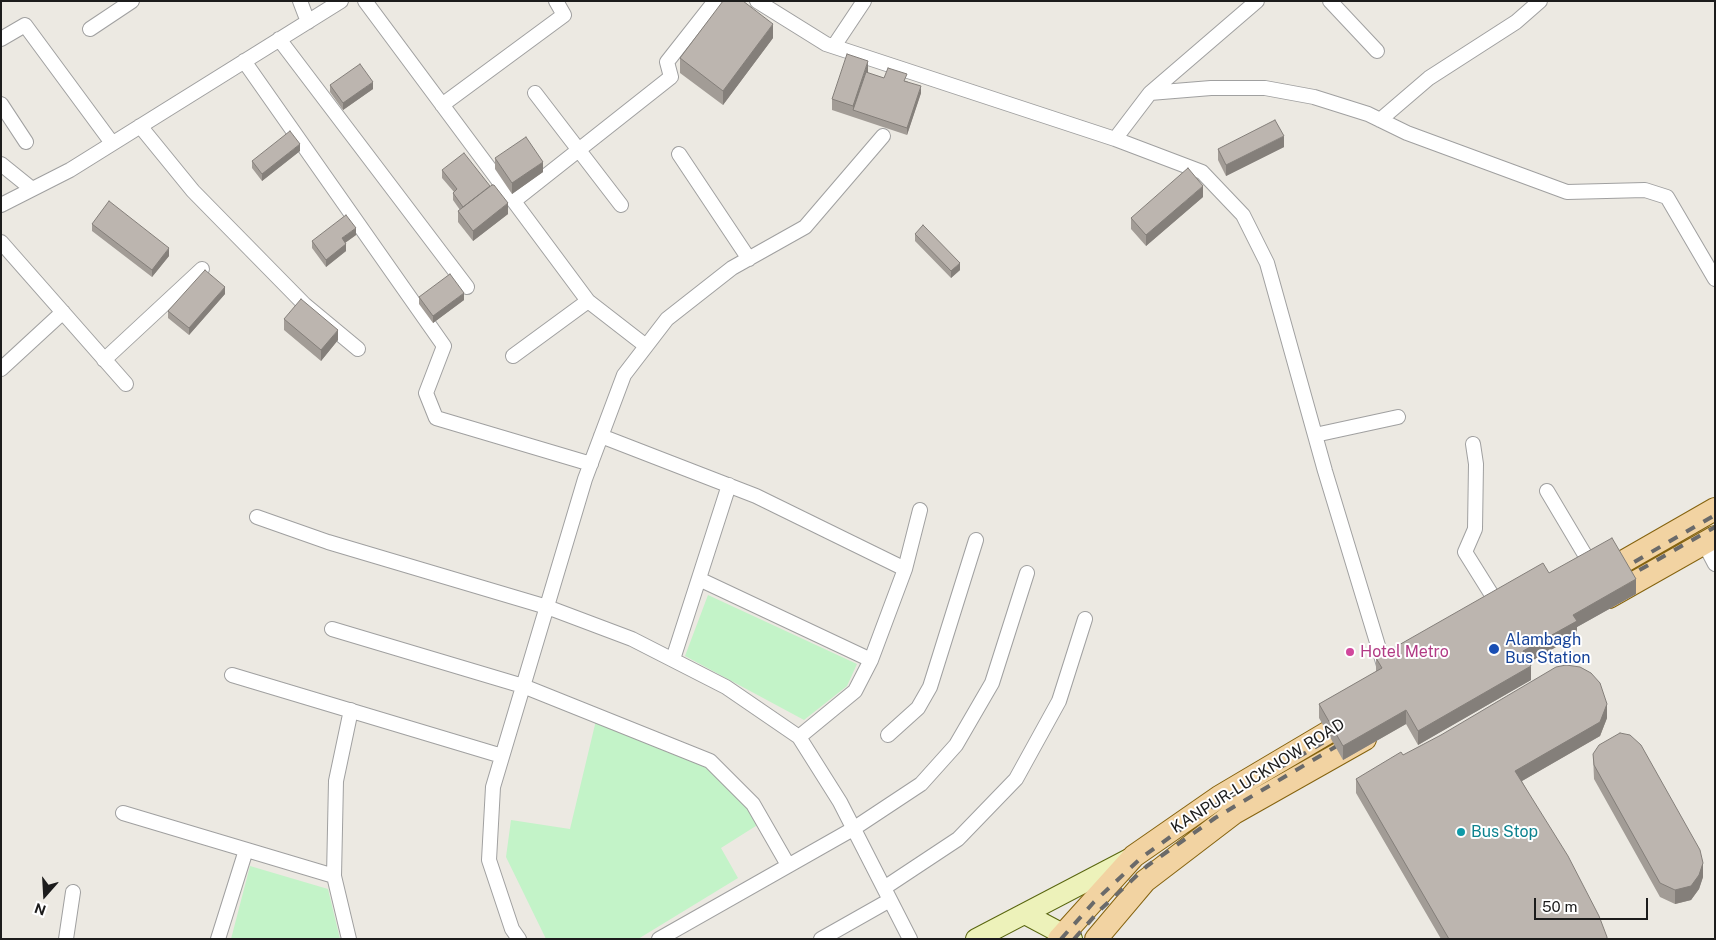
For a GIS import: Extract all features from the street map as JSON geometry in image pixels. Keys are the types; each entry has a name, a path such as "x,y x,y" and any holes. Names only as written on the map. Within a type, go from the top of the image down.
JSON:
{"main road":[{"path":"1590,582 1715,509"},
{"path":"1590,608 1710,540"},
{"name":"KANPUR-LUCKNOW ROAD","path":"1065,937 1134,856 1219,797 1368,709"},
{"name":"KANPUR-LUCKNOW ROAD","path":"1096,939 1145,881 1234,813 1381,730"},
{"path":"976,939 1134,856"},
{"path":"1025,914 1065,937"}],"street":[{"path":"90,29 132,1"},
{"path":"300,1 308,22"},
{"path":"1,205 70,170 341,1"},
{"path":"366,1 588,301 646,346"},
{"path":"442,105 564,15 556,1"},
{"path":"514,201 671,76 667,62 715,1"},
{"path":"757,1 834,46 1115,139 1202,172 1243,215 1266,263 1390,685"},
{"path":"834,46 864,1"},
{"path":"1115,139 1150,93 1257,1"},
{"path":"1330,1 1377,51"},
{"path":"1380,120 1429,78 1516,22 1540,1"},
{"path":"1,40 25,25 112,144"},
{"path":"279,39 467,287"},
{"path":"244,61 444,346 426,393 436,418 591,464"},
{"path":"1150,93 1211,88 1266,88 1314,97 1380,120 1407,133 1567,192 1646,190 1667,197 1715,279"},
{"path":"535,93 621,205"},
{"path":"1,104 26,142"},
{"path":"140,126 193,191 292,292 358,349"},
{"path":"519,939 512,929 489,860 493,787 591,464 624,374 667,319 732,268 805,227 883,136"},
{"path":"679,154 749,259"},
{"path":"1,164 32,189"},
{"path":"1,242 126,384"},
{"path":"104,360 202,269"},
{"path":"512,356 588,301"},
{"path":"1,369 63,312"},
{"path":"1315,435 1398,417"},
{"path":"601,436 729,485 905,569"},
{"path":"1473,444 1476,464 1475,529 1465,552 1506,618"},
{"path":"673,659 729,485"},
{"path":"1548,492 1590,582"},
{"path":"799,737 855,691 871,660 905,569 920,510"},
{"path":"257,517 328,542 547,607 632,639 726,687 799,737 840,802 910,939"},
{"path":"888,735 918,708 930,687 976,540"},
{"path":"1710,540 1715,564"},
{"path":"659,939 853,829 921,784 956,745 992,683 1027,573"},
{"path":"700,580 871,660"},
{"path":"820,939 887,894 958,839 1016,779 1059,701 1085,619"},
{"path":"332,629 523,686 710,761 753,804 788,865"},
{"path":"232,674 502,756"},
{"path":"349,939 334,876 336,782 351,710"},
{"path":"123,812 334,876"},
{"path":"218,939 246,850"},
{"path":"66,939 73,892"}],"green space":[{"path":"708,595 857,664 847,686 804,720 685,656"},
{"path":"598,712 730,778 759,824 721,848 738,878 638,939 546,939 506,857 511,820 570,829"},
{"path":"250,866 328,889 340,939 231,939"}],"building":[{"path":"723,1 743,1 773,24 723,91 680,58"},
{"path":"847,54 868,61 853,106 832,99"},
{"path":"360,64 373,82 343,103 330,85"},
{"path":"888,68 907,74 904,81 921,86 907,128 853,110 866,72 884,78"},
{"path":"1275,120 1284,136 1226,165 1218,149"},
{"path":"290,131 300,144 262,174 252,161"},
{"path":"526,137 543,162 512,183 495,158"},
{"path":"464,153 490,186 463,207 453,193 457,189 442,170"},
{"path":"1188,168 1203,186 1146,235 1131,218"},
{"path":"492,185 508,203 473,231 458,211"},
{"path":"109,201 169,248 152,270 92,224"},
{"path":"346,215 356,228 342,238 346,244 326,260 312,241"},
{"path":"923,225 960,263 951,271 915,234"},
{"path":"205,270 225,287 189,328 168,311"},
{"path":"450,274 464,293 433,316 419,297"},
{"path":"301,299 338,330 321,350 284,319"},
{"path":"1612,538 1636,579 1573,615 1577,621 1523,651 1531,666 1418,731 1406,710 1343,746 1319,704 1382,668 1376,658 1543,563 1549,573"},
{"name":"Bus Stop","path":"1566,665 1580,667 1591,673 1600,683 1607,704 1600,722 1515,771 1568,856 1599,916 1607,939 1449,939 1356,779 1401,752 1403,755 1441,735 1556,667"},
{"path":"1620,733 1630,735 1641,745 1700,850 1703,863 1699,875 1691,886 1675,890 1660,883 1594,765 1593,754 1599,745"}],"railway":[{"path":"1617,572 1715,515"},
{"path":"1622,580 1715,527"},
{"path":"1061,939 1094,902 1141,858 1209,809 1343,731"},
{"path":"1074,939 1101,909 1147,866 1215,818 1347,740"}],"place":[{"name":"Alambagh Bus Station","path":"1494,649"},
{"name":"Hotel Metro","path":"1350,652"},
{"name":"Bus Stop","path":"1461,832"}]}
